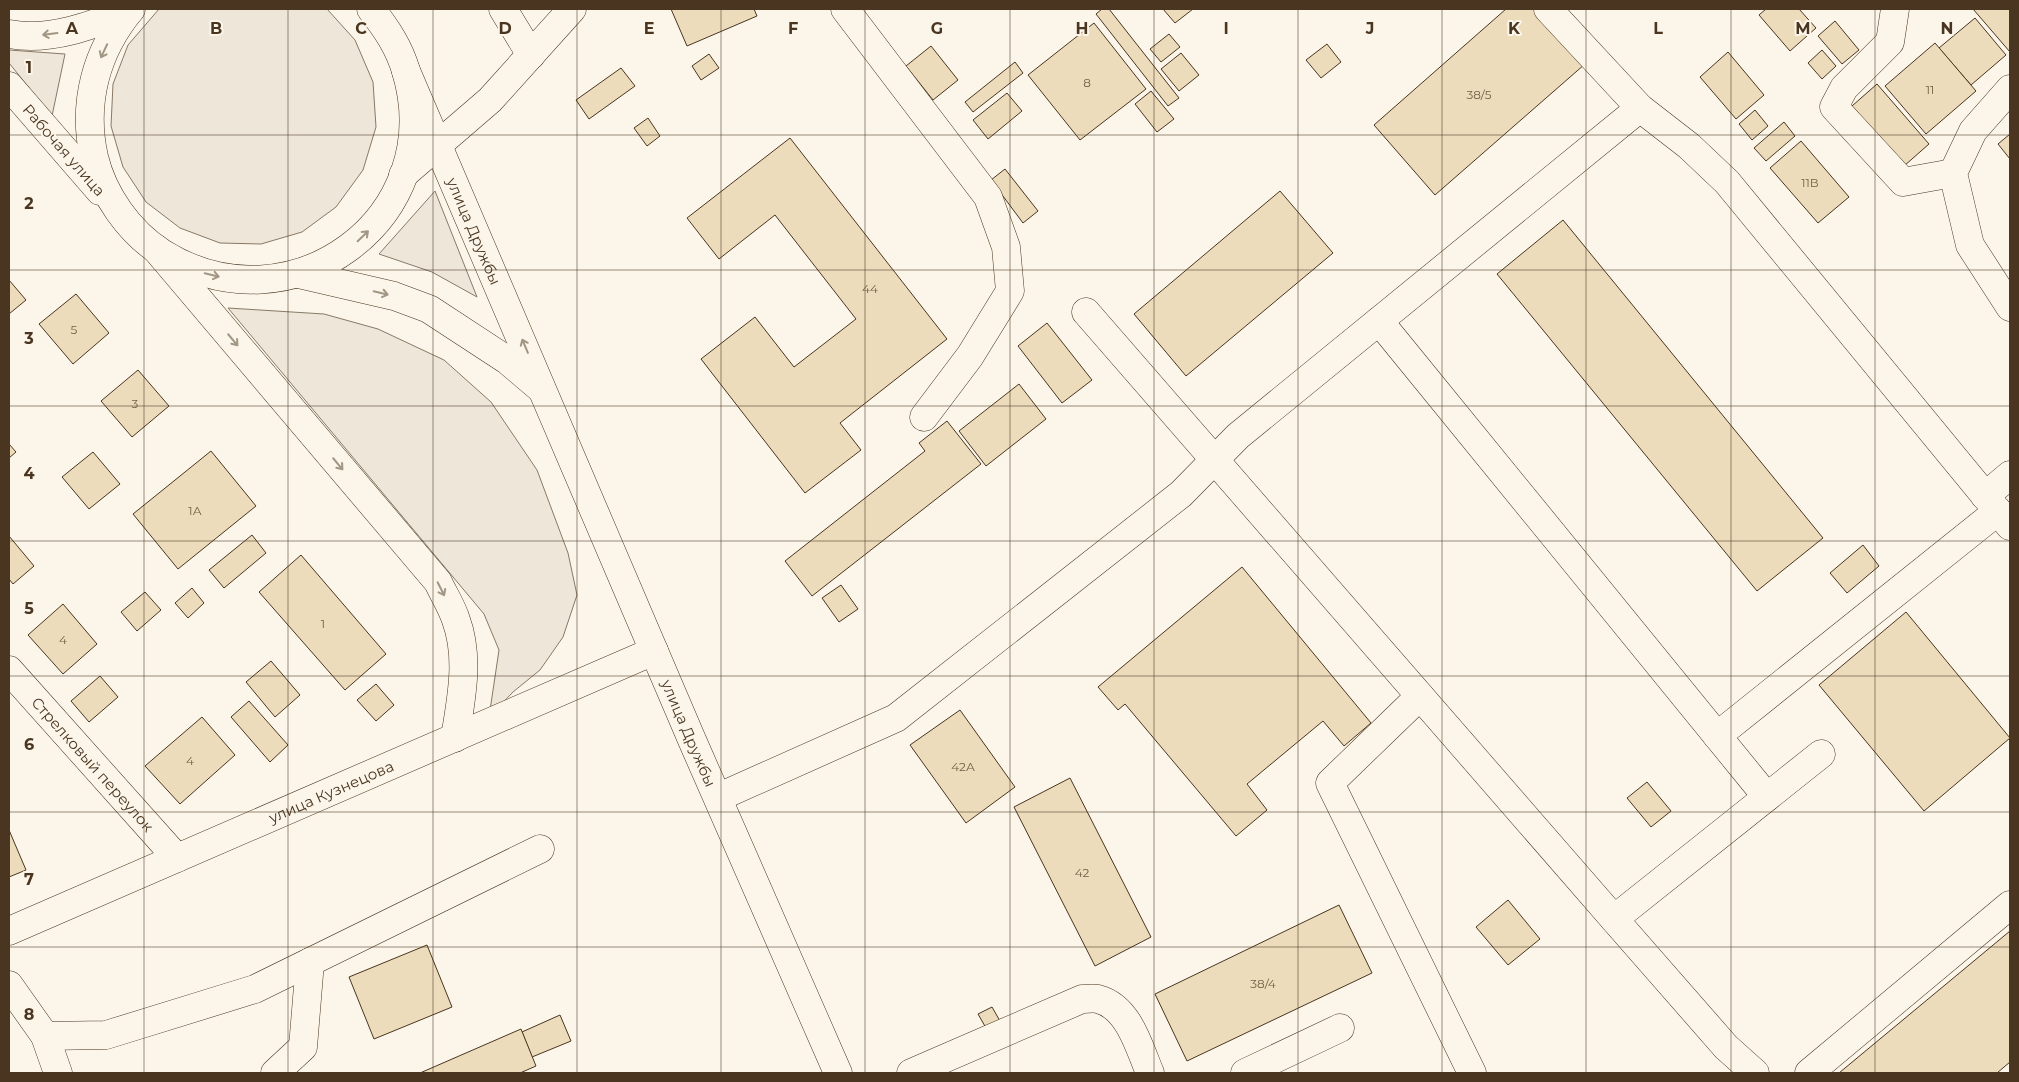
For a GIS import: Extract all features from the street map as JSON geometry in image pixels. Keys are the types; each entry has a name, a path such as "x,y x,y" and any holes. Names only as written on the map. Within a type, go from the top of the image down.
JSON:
{"main road":[{"path":"9,34 51,34 89,26 131,9"},
{"path":"131,9 112,35 101,57 92,87 89,110 91,141 96,165 105,187 120,214 139,236 174,261 200,272 224,278 250,281 299,274 325,263 356,243 380,217 395,194 410,154 413,131 412,96 399,51 378,15"},
{"path":"503,9 531,55"},
{"path":"403,175 490,100 572,9"},
{"path":"845,9 988,197 1006,247 1010,291 970,356 924,417"},
{"path":"1548,9 1640,108 1689,146 1727,182 1998,511"},
{"path":"1895,9 1890,42 1844,88 1834,107 1903,182 1953,173"},
{"name":"улица Дружбы","path":"406,70 692,740 719,797 838,1073"},
{"name":"Рабочая улица","path":"9,86 120,214"},
{"path":"2010,89 1973,131 1953,173 1970,245 2010,307"},
{"path":"719,797 896,718 1181,494 1238,436 1640,108"},
{"path":"156,249 438,582 457,621 463,654 463,679 455,738"},
{"name":"улица Дружбы","path":"299,274 394,296 429,309 507,360 544,391"},
{"path":"1086,312 1726,1047 1755,1073"},
{"path":"1379,321 1767,797"},
{"path":"1717,736 1998,511 2010,474"},
{"name":"улица Кузнецова","path":"9,931 654,651"},
{"name":"Стрелковый переулок","path":"9,670 177,858"},
{"path":"1420,696 1330,784 1472,1073"},
{"path":"1614,919 1821,754"},
{"path":"45,1036 106,1035 255,989 540,849"},
{"path":"1810,1073 2010,906"},
{"path":"275,1073 303,1047 310,962"},
{"path":"9,985 45,1036 58,1073"},
{"path":"911,1073 1082,998 1098,999 1112,1006 1126,1018 1150,1073"},
{"path":"1245,1073 1340,1028"}],"shaded area":[{"path":"159,9 327,9 355,40 373,82 376,127 363,170 336,207 302,232 261,244 220,243 180,228 146,202 123,167 111,126 113,84 128,45"},
{"path":"9,50 65,54 52,116 9,63"},
{"path":"435,191 477,297 432,272 379,254"},
{"path":"228,308 324,314 378,329 444,360 491,402 537,470 568,553 577,595 563,637 540,670 513,692 489,717 499,650 484,614"}],"building":[{"path":"671,9 754,9 757,16 687,46"},
{"path":"1102,9 1109,9 1179,98 1168,106 1096,14"},
{"path":"1163,9 1193,9 1175,23"},
{"path":"1506,9 1536,9 1585,64 1435,195 1374,125"},
{"path":"1766,9 1799,9 1816,28 1790,51 1759,15"},
{"path":"1973,9 2010,9 2010,52"},
{"path":"1975,18 2006,55 1971,85 1939,48"},
{"path":"1835,21 1859,50 1842,64 1818,36"},
{"path":"1094,23 1146,89 1080,140 1028,75"},
{"path":"1169,34 1180,47 1161,62 1150,49"},
{"path":"1935,43 1976,91 1926,134 1885,86"},
{"path":"1327,44 1341,62 1321,78 1306,60"},
{"path":"931,46 958,80 933,100 906,66"},
{"path":"1822,50 1836,66 1822,79 1808,63"},
{"path":"1728,52 1764,95 1736,119 1700,77"},
{"path":"1181,53 1199,75 1179,91 1161,69"},
{"path":"709,54 719,68 701,80 692,66"},
{"path":"1015,62 1023,73 973,112 965,102"},
{"path":"621,68 635,86 589,119 576,100"},
{"path":"1877,84 1929,144 1904,166 1852,106"},
{"path":"1151,91 1174,119 1157,132 1135,104"},
{"path":"1007,93 1022,111 988,139 973,120"},
{"path":"1755,110 1768,126 1752,140 1739,124"},
{"path":"648,118 660,136 647,146 634,128"},
{"path":"1784,122 1795,136 1766,161 1754,148"},
{"path":"2010,134 2010,159 1998,144"},
{"path":"790,138 947,339 840,423 861,450 805,493 701,359 755,317 794,367 856,319 775,215 719,259 687,218"},
{"path":"1801,141 1849,197 1818,223 1770,168"},
{"path":"1005,169 1038,211 1023,223 991,180"},
{"path":"1280,191 1333,253 1186,376 1134,314"},
{"path":"1563,220 1823,538 1757,591 1497,274"},
{"path":"9,280 26,300 9,314"},
{"path":"76,294 109,333 73,364 39,324"},
{"path":"1047,323 1092,380 1062,403 1018,346"},
{"path":"138,370 169,406 132,437 101,401"},
{"path":"1019,384 1046,419 986,466 959,431"},
{"path":"947,421 981,464 812,596 785,561 925,451 919,443"},
{"path":"9,444 16,452 9,458"},
{"path":"211,451 256,506 178,569 133,514"},
{"path":"93,452 120,484 89,509 62,477"},
{"path":"252,535 266,553 224,588 209,570"},
{"path":"9,536 34,566 13,584 9,579"},
{"path":"1863,545 1879,566 1847,593 1830,573"},
{"path":"301,555 386,654 345,690 259,592"},
{"path":"1242,567 1371,723 1344,746 1323,721 1247,784 1267,810 1236,836 1125,704 1118,710 1098,687"},
{"path":"841,585 858,609 839,622 822,598"},
{"path":"192,588 204,603 188,618 175,603"},
{"path":"145,592 161,610 137,631 121,612"},
{"path":"63,604 97,644 63,674 28,635"},
{"path":"1906,612 2010,738 1924,811 1819,685"},
{"path":"271,661 300,695 275,717 246,682"},
{"path":"100,676 118,697 89,722 71,701"},
{"path":"376,684 394,705 376,721 357,700"},
{"path":"249,701 288,745 270,762 231,717"},
{"path":"960,710 1015,787 966,823 910,745"},
{"path":"202,717 235,755 180,804 145,766"},
{"path":"1070,778 1151,937 1095,966 1014,807"},
{"path":"1647,782 1671,811 1651,827 1627,798"},
{"path":"9,830 26,870 9,877"},
{"path":"1508,900 1540,939 1508,965 1476,927"},
{"path":"1339,905 1372,973 1187,1061 1155,994"},
{"path":"2010,931 2010,1062 1997,1073 1839,1073"},
{"path":"427,945 452,1007 374,1039 349,977"},
{"path":"992,1007 1000,1021 986,1028 978,1014"},
{"path":"560,1015 571,1041 532,1057 522,1032"},
{"path":"521,1029 536,1066 520,1073 420,1073"}]}
